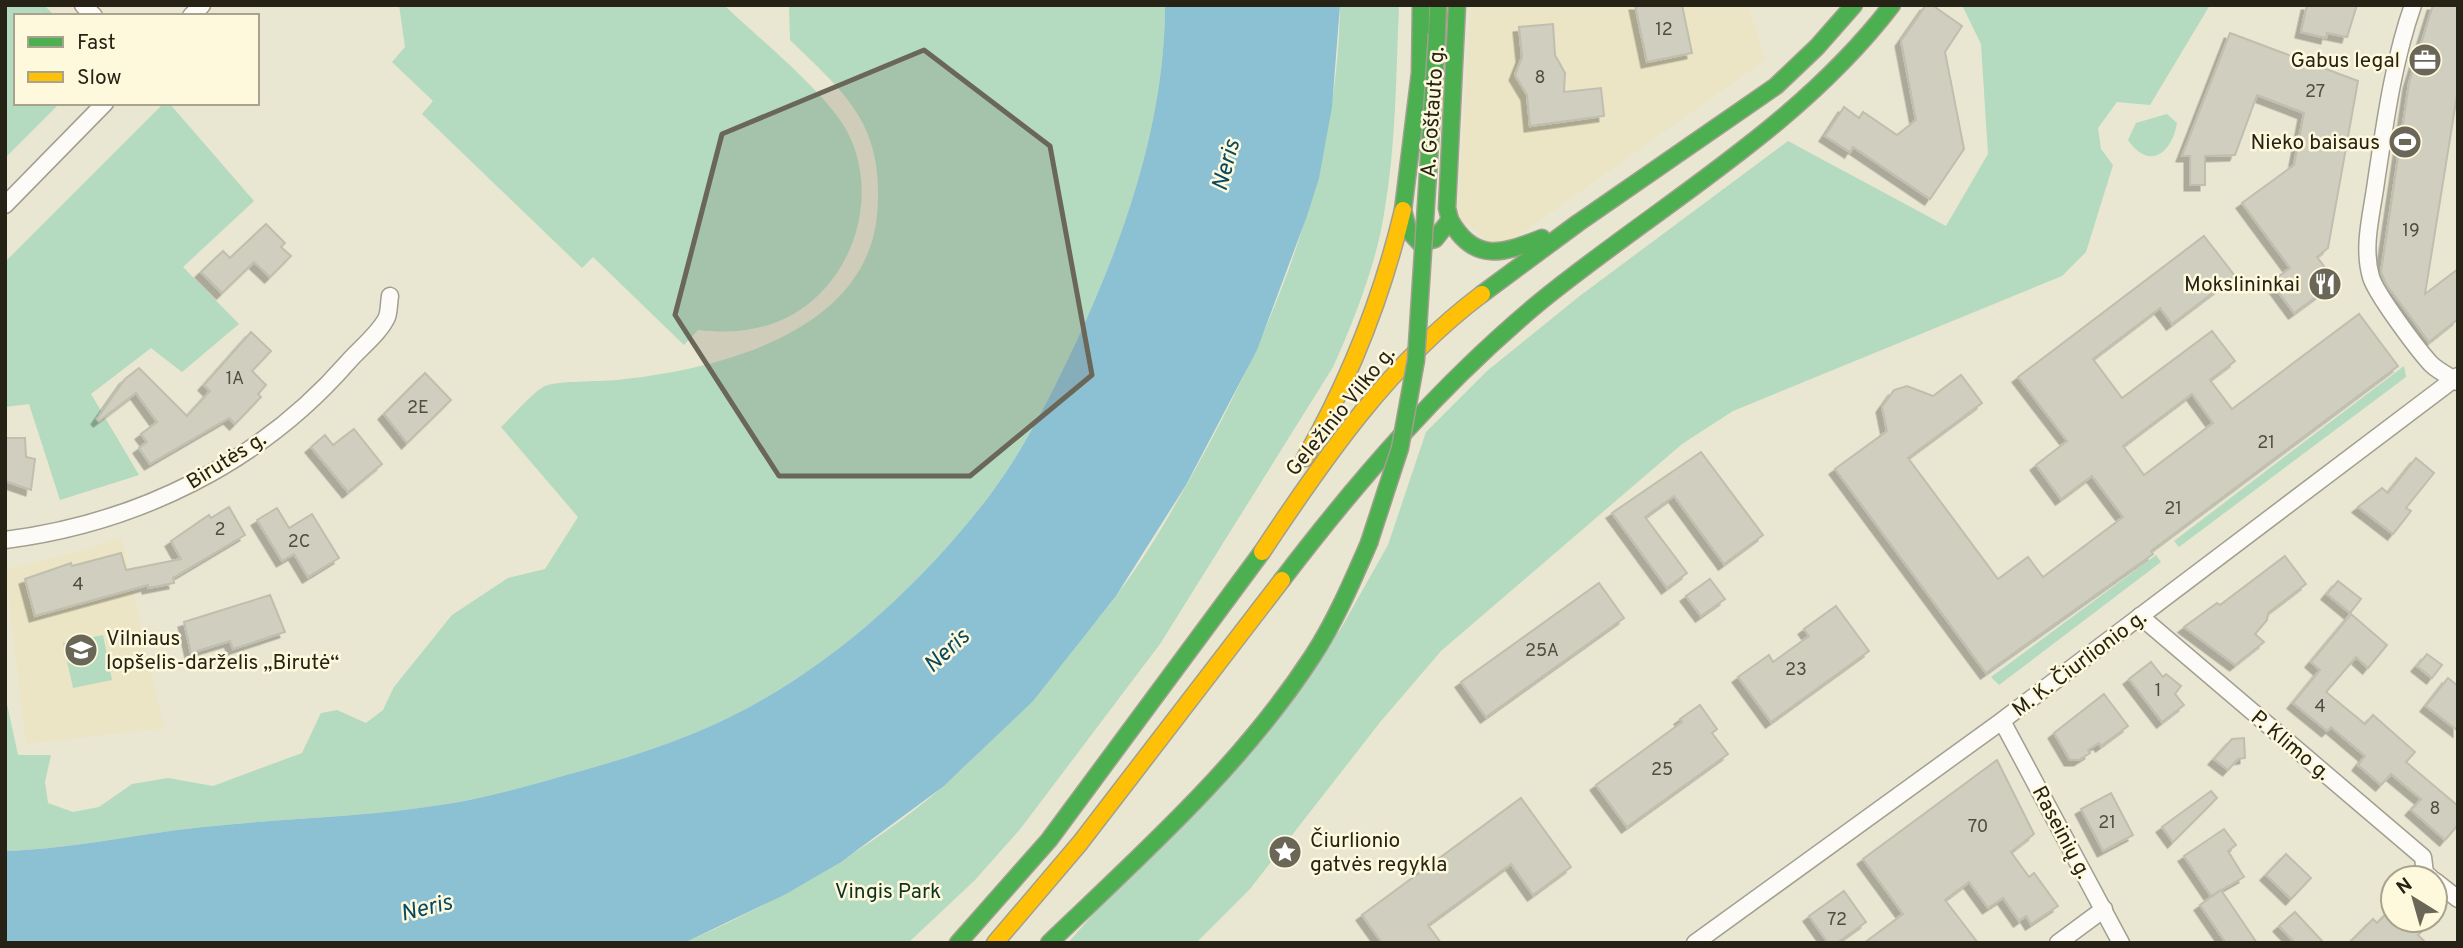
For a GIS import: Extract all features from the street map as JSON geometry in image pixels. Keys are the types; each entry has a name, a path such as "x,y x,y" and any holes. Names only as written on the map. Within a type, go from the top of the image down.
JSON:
{"main road":[{"name":"A. Goštauto g.","path":"1244,580 1289,485 1324,427 1367,339 1391,264 1403,210 1420,73 1421,5"},
{"path":"1049,943 1163,834 1242,751 1313,656 1336,617 1370,543 1400,448 1416,360 1438,5"},
{"name":"A. Goštauto g.","path":"1450,220 1447,208 1457,5"},
{"name":"Geležinio Vilko g.","path":"958,943 1049,839 1244,580 1308,482 1393,372 1450,318 1578,223 1776,86 1817,47 1854,5"},
{"path":"995,943 1067,860 1360,484 1434,401 1491,344 1556,288 1799,106 1839,68 1892,5"},
{"path":"1403,210 1408,230 1420,243 1431,243 1441,237 1450,220 1463,240 1472,248 1485,252 1511,251 1578,223"}],"street":[{"path":"2413,5 2388,107 2368,240 2368,261 2371,280 2382,298 2432,365 2456,379"},
{"path":"5,205 103,105"},
{"name":"Birutės g.","path":"5,540 89,526 153,504 239,455 303,409 325,388 387,317 390,296"},
{"name":"M. K. Čiurlionio g.","path":"1695,943 2002,721 2456,379"},
{"name":"P. Klimo g.","path":"2140,617 2423,857 2424,864"},
{"name":"Raseinių g.","path":"2002,721 2121,943"},
{"path":"2058,943 2104,909"}],"highlighted area":[{"path":"924,50 1050,146 1092,375 970,476 779,476 675,315 722,134"}],"shaded area":[{"path":"1471,5 1748,5 1765,60 1512,240 1493,245 1457,216"},
{"name":"Vilniaus lopšelis-darželis „Birutė“","path":"121,537 164,728 26,744 5,569 77,552"}],"green space":[{"path":"5,5 44,5 53,14 14,14 14,105 58,105 5,158"},
{"path":"399,5 724,5 811,85 849,135 858,162 862,189 852,244 840,269 823,291 802,309 777,322 738,331 698,330 684,345 593,257 582,268 422,114 433,101 392,62 405,47"},
{"path":"789,5 1165,5 1158,92 1150,135 1126,219 1095,301 1048,400 1015,458 990,495 928,567 859,633 781,689 697,732 615,761 503,792 440,805 242,823 58,847 5,851 5,695 18,755 51,755 45,782 48,803 73,812 99,807 132,784 168,778 213,786 302,753 321,713 337,710 366,723 383,710 394,687 452,615 508,578 545,569 578,517 501,427 532,396 549,385 656,375 739,355 780,338 816,317 846,290 867,256 877,215 875,158 858,115 829,78 790,40"},
{"name":"Vingis Park","path":"1340,5 1399,5 1391,162 1376,253 1356,312 1333,367 1160,644 1021,828 975,880 908,943 684,943 788,892 854,853 946,784 999,730 1092,626 1140,563 1230,404 1279,295 1316,182 1328,125 1337,65"},
{"path":"1962,5 2210,5 2150,105 2117,102 2098,128 2101,149 2113,165 2086,252 2062,276 1733,411 1682,444 1441,651 1381,721 1250,889 1196,943 1068,943 1340,630 1388,545 1426,432 1487,371 1581,295 1788,141 1946,226 1988,154 1981,44"},
{"path":"162,105 171,105 254,201 183,267 239,324 182,372 151,348 91,394 139,475 60,500 29,404 5,407 5,262"},
{"path":"2167,114 2177,123 2170,143 2158,154 2144,155 2128,140 2136,123"},
{"path":"2404,366 2406,377 2179,547 2174,541"},
{"path":"2156,555 2161,562 1999,685 1991,677"},
{"path":"103,635 112,680 73,688 63,643"}],"water":[{"name":"Neris","path":"1165,5 1340,5 1332,107 1319,178 1257,350 1186,485 1116,596 1033,701 944,786 841,862 786,894 684,943 5,943 5,851 58,847 214,826 412,809 503,792 615,761 697,732 781,689 859,633 928,567 990,495 1026,439 1058,380 1095,301 1139,177 1158,92"}],"building":[{"path":"1635,5 1682,5 1692,53 1647,62"},
{"path":"1926,5 1932,5 1962,26 1945,52 1964,149 1930,199 1853,147 1850,152 1825,136 1844,107 1859,118 1863,112 1897,135 1916,120 1901,41"},
{"path":"2307,5 2357,5 2347,37 2327,33 2326,38 2301,32"},
{"path":"2433,5 2458,5 2458,89 2425,294 2458,269 2458,319 2429,342 2386,284 2381,272 2409,83"},
{"path":"1553,24 1555,55 1565,73 1564,92 1601,88 1604,116 1530,126 1527,95 1515,75 1522,57 1519,27"},
{"path":"2230,33 2358,81 2328,248 2317,257 2336,282 2294,313 2271,282 2290,268 2242,203 2294,165 2304,113 2257,95 2235,155 2205,156 2205,185 2190,185 2190,156 2182,156"},
{"path":"266,224 285,243 281,247 291,256 270,277 254,262 222,293 201,272 223,251 230,258"},
{"path":"2204,236 2235,276 2172,324 2160,308 2093,359 2122,398 2212,331 2235,361 2210,380 2232,409 2359,314 2398,366 2151,551 2153,554 1986,673 1835,469 1887,431 1882,407 1894,390 1907,386 1933,396 1961,375 1982,403 1908,458 1998,579 2028,557 2043,577 2123,517 2092,476 2061,499 2036,465 2067,441 2018,377","holes":["2192,394 2213,423 2144,475 2123,446"]},
{"path":"251,332 271,351 252,371 266,385 258,394 261,397 235,424 229,418 150,464 139,448 147,442 141,434 157,422 136,393 99,421 97,419 125,379 139,368 187,416 210,391 204,385"},
{"path":"425,373 451,400 407,443 384,414"},
{"path":"354,429 382,464 348,492 311,447 325,435 333,445"},
{"path":"5,438 25,438 26,457 35,459 31,490 5,481"},
{"path":"1701,452 1763,535 1724,564 1674,496 1645,517 1687,573 1667,588 1612,513"},
{"path":"2416,458 2434,473 2406,508 2411,511 2393,534 2358,507 2382,488 2388,493"},
{"path":"229,507 245,535 173,578 174,583 148,588 148,585 35,616 25,579 71,563 72,566 121,553 126,570 181,559 171,541 209,515 211,518"},
{"path":"277,508 289,528 312,514 339,558 308,577 294,554 282,561 257,520"},
{"path":"2285,556 2306,584 2268,613 2267,620 2255,634 2264,642 2235,665 2184,627 2217,603 2220,605"},
{"path":"1710,579 1725,599 1701,616 1686,596"},
{"path":"2338,581 2361,599 2350,613 2327,594"},
{"path":"1599,583 1624,618 1486,717 1461,682"},
{"path":"270,595 285,632 233,649 230,641 191,653 184,622"},
{"path":"1836,606 1869,651 1771,722 1738,677 1769,655 1773,662 1809,636 1804,629"},
{"path":"2351,614 2387,645 2368,668 2356,657 2326,692 2365,724 2373,715 2415,752 2406,762 2458,806 2458,825 2445,840 2411,810 2421,799 2391,774 2381,785 2358,765 2365,756 2331,727 2327,731 2293,703 2320,670 2311,662"},
{"path":"2427,654 2442,665 2432,678 2417,666"},
{"path":"2151,662 2163,677 2166,674 2181,686 2175,694 2184,705 2162,722 2129,679"},
{"path":"2448,678 2458,686 2458,731 2426,706"},
{"path":"2104,694 2128,726 2101,746 2099,743 2088,750 2090,753 2079,760 2070,760 2054,733"},
{"path":"1700,705 1717,729 1712,733 1728,754 1627,827 1596,785 1682,722 1680,719"},
{"path":"2244,738 2245,758 2238,759 2228,770 2214,759 2232,739"},
{"path":"1997,760 2034,834 2011,852 2029,877 2034,873 2058,906 2031,924 2026,916 2019,921 2003,898 1988,908 1969,882 1945,900 1978,943 1864,943 1903,914 1863,859"},
{"path":"2211,791 2217,798 2173,842 2162,827"},
{"path":"2111,793 2133,835 2103,851 2081,809"},
{"path":"1521,798 1571,867 1533,895 1511,864 1428,925 1441,943 1382,943 1362,915"},
{"path":"2224,829 2236,845 2228,851 2244,877 2211,896 2184,856"},
{"path":"2286,854 2311,878 2291,899 2266,875"},
{"path":"2221,890 2257,943 2226,943 2200,905"},
{"path":"1844,891 1866,922 1837,943 1828,943 1809,916"},
{"path":"2295,912 2324,943 2295,943 2279,926"},
{"path":"2373,919 2377,923 2379,921 2379,934 2419,934 2426,943 2349,943"}],"traffic: fast":[{"path":"1421,5 1420,73 1403,210 1408,230 1420,243 1435,239 1450,220 1447,208 1457,5"},
{"path":"1437,34 1438,5"},
{"path":"1482,294 1578,223 1776,86 1817,47 1854,5"},
{"path":"1282,580 1341,505 1404,433 1436,398 1505,332 1586,266 1771,127 1814,90 1855,49 1892,5"},
{"path":"1369,543 1400,448 1416,360 1437,34"},
{"path":"1450,220 1459,234 1479,249 1502,251 1542,238"},
{"path":"1049,943 1189,808 1254,735 1320,644 1343,602 1369,543"},
{"path":"958,943 1049,840 1262,552"}],"traffic: slow":[{"path":"1305,458 1363,337 1385,275 1403,210"},
{"path":"1262,552 1361,413 1418,350 1482,294"},
{"path":"995,943 1080,843 1282,580"}],"place":[{"name":"Gabus legal","path":"2425,60"},
{"name":"Nieko baisaus","path":"2405,142"},
{"name":"Mokslininkai","path":"2325,284"},
{"name":"Vilniaus lopšelis-darželis „Birutė“","path":"81,650"},
{"name":"Čiurlionio gatvės regykla","path":"1285,852"}]}
